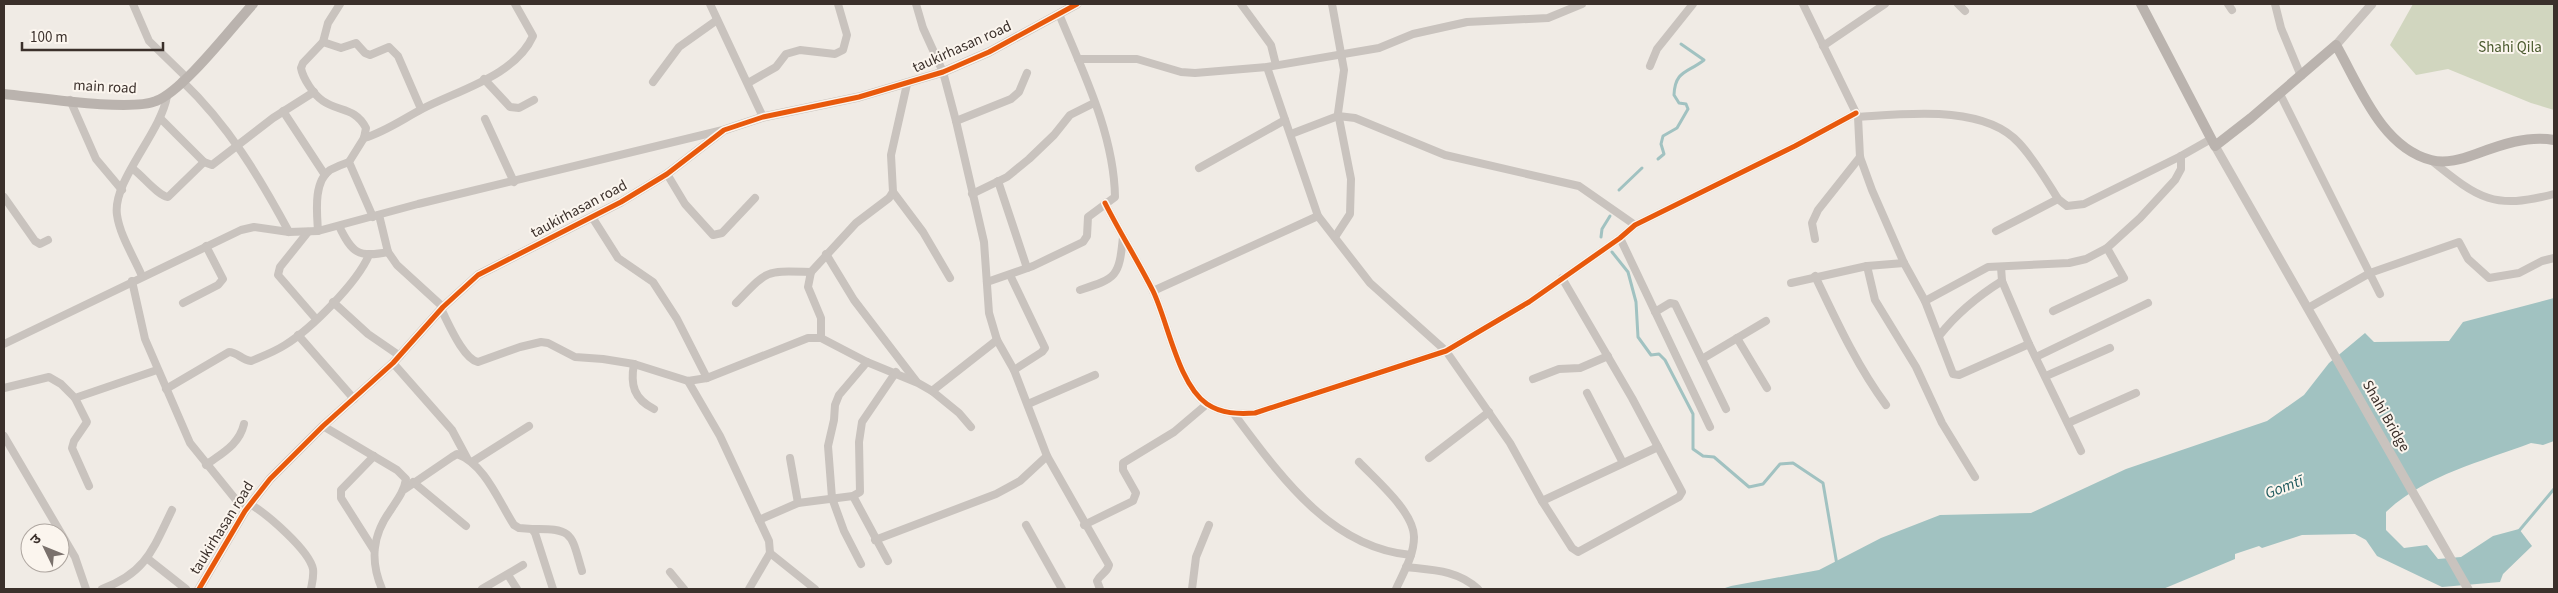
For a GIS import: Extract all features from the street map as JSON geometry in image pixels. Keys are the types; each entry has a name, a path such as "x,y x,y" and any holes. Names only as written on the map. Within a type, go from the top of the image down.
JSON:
{"main road":[{"name":"main road","path":"4,94 133,105 155,102 167,96 184,79 252,4"},
{"path":"2141,4 2213,142 2280,94 2336,45 2379,120 2409,150 2432,161 2458,160 2502,145 2524,140 2554,140"}],"street":[{"path":"133,4 149,41 210,108 264,186 289,232"},
{"path":"318,231 316,211 320,184 326,175 349,162 364,138 366,128 363,122 343,108 324,102 314,92 301,68 303,63 323,42 328,23 340,4"},
{"path":"364,138 376,135 421,109 499,71 523,53 533,36 515,4"},
{"path":"710,4 763,117"},
{"path":"748,83 776,67 786,54 800,50 835,54 842,50 847,35 838,4"},
{"path":"916,4 923,28 943,72 956,121 984,242 989,313 997,340 1014,370 1047,456 1109,565 1107,571 1099,576 1097,581 1100,589"},
{"name":"taukirhasan road","path":"199,589 248,508 270,479 323,426 393,364 442,308 478,275 592,217 667,174 724,130 763,117 859,97 943,72 990,52 1060,10 1077,4"},
{"path":"1241,4 1271,45 1276,64"},
{"path":"1332,4 1344,70 1338,111 1351,179 1350,214 1335,237"},
{"path":"1078,59 1137,59 1181,72 1195,73 1267,66 1379,48 1413,34 1467,22 1548,18 1582,4"},
{"path":"1650,66 1657,49 1692,4"},
{"path":"1803,4 1857,115 1860,157 1904,263 1925,302 1955,375 2029,344"},
{"path":"1823,46 1885,4"},
{"path":"1958,4 1965,11"},
{"path":"2275,4 2281,28 2301,76"},
{"path":"2336,45 2369,6"},
{"path":"987,282 1010,276 1083,242 1087,236 1088,218 1105,203 1113,201 1115,197 1114,176 1109,150 1060,10"},
{"path":"653,82 679,47 717,20"},
{"path":"323,42 341,48 356,43 365,53 370,55 390,48 398,56 421,109"},
{"path":"1267,66 1318,216 1370,283 1446,351 1489,412 1572,548 1578,552 1585,550 1682,494 1682,488 1562,278"},
{"path":"956,121 1011,100 1019,92 1026,73"},
{"path":"484,79 510,107 519,108 534,100"},
{"path":"907,84 890,155 893,192 923,232 950,278"},
{"path":"160,118 204,162 207,164 217,163 283,111 314,92"},
{"path":"2280,94 2380,294"},
{"path":"142,276 117,217 116,207 122,190 160,118 167,96"},
{"path":"70,100 96,159 122,190"},
{"path":"972,194 998,181 1029,160 1054,136 1070,115 1094,103"},
{"path":"283,111 326,175"},
{"path":"1290,134 1338,111 1445,155 1578,186 1635,225"},
{"path":"1105,203 1153,292 1194,392 1207,404 1234,414 1255,413 1446,351 1503,319 1620,238 1635,225 1857,115 1947,115 1976,119 2001,129 2018,141 2058,199 2067,206 2084,204 2213,142"},
{"path":"485,119 514,182"},
{"path":"1199,168 1285,120"},
{"path":"4,344 206,246 254,227 289,232 318,231 724,130"},
{"name":"Shahi Bridge","path":"2213,142 2468,589"},
{"path":"1925,302 1988,267 2086,260 2107,248 2140,218 2175,180 2181,169 2181,156"},
{"path":"1815,240 1812,223 1818,210 1860,157"},
{"path":"2432,161 2467,188 2480,195 2504,202 2526,202 2554,194"},
{"path":"133,169 146,178 162,196 168,197 204,162"},
{"path":"349,162 376,216 388,252 397,265 442,308 464,352 472,361 478,362 520,347 541,342 548,343 575,357 603,358 634,364 688,381 707,378 808,338 821,338 867,362 896,372 932,391 960,412 971,427"},
{"path":"667,174 685,204 713,235 722,233 755,198"},
{"path":"998,181 1027,268"},
{"path":"821,338 821,318 808,287 811,272 856,223 889,198 893,192"},
{"path":"4,197 35,241 40,244 48,240"},
{"path":"1996,231 2058,199"},
{"path":"1153,292 1318,216"},
{"path":"592,217 618,258 653,282 677,319 707,378"},
{"path":"340,226 353,250 369,256 388,252"},
{"path":"308,232 280,267 278,275 316,319"},
{"path":"1080,290 1113,277 1120,264 1123,237"},
{"path":"1620,238 1710,427"},
{"path":"2308,308 2370,273 2459,242 2468,260 2489,278 2519,273 2542,261 2554,258"},
{"path":"183,303 218,285 223,279 206,246"},
{"path":"2053,311 2124,278 2107,248"},
{"path":"826,254 854,300 918,383"},
{"path":"166,389 229,352 234,352 245,360 251,361 273,352 298,335 333,302 354,279 369,256"},
{"path":"1791,283 1867,266 1904,263"},
{"path":"1867,266 1875,300 1916,367 1942,423 1975,477"},
{"path":"2001,267 2002,281 2029,344 2081,452"},
{"path":"736,303 763,275 774,271 811,272"},
{"path":"1010,276 1045,348 1042,352 1014,370"},
{"path":"1816,276 1840,327 1874,389 1886,405"},
{"path":"132,281 144,339 190,443 206,465 248,508 281,527 311,564 313,576 311,589"},
{"path":"1939,336 1952,320 1983,293 2002,281"},
{"path":"333,302 368,334 400,356"},
{"path":"1655,312 1670,303 1675,304 1726,409"},
{"path":"2036,357 2148,303"},
{"path":"1702,360 1766,321"},
{"path":"298,335 354,399"},
{"path":"1737,338 1767,388"},
{"path":"932,391 997,340"},
{"path":"2046,376 2110,348"},
{"path":"1533,379 1559,369 1580,368 1608,356"},
{"path":"861,564 844,531 832,498 828,446 834,420 835,405 839,395 867,362"},
{"path":"393,364 452,430 469,460 487,481 514,525 519,528 556,529 566,532 573,543 582,571"},
{"path":"634,364 631,379 639,399 642,403 654,409"},
{"path":"75,398 157,370"},
{"path":"759,520 798,503 853,496 861,490 859,442 862,422 896,372"},
{"path":"1028,404 1095,375"},
{"path":"4,388 48,377 60,384 75,398 87,422 74,441 72,448 89,486"},
{"path":"688,381 720,436 769,541 770,554 749,589"},
{"path":"1587,393 1622,463"},
{"path":"2068,423 2136,393"},
{"path":"1084,524 1132,501 1136,493 1123,470 1123,463 1174,432 1207,404"},
{"path":"1429,458 1489,412"},
{"path":"1234,414 1271,463 1310,505 1336,528 1382,551 1411,555"},
{"path":"206,465 236,443 241,436 244,424"},
{"path":"323,426 404,475 406,479 404,489 377,533 374,562 382,589"},
{"path":"469,460 529,426"},
{"path":"4,436 75,557 86,589"},
{"path":"1542,501 1658,447"},
{"path":"404,489 458,454 469,460"},
{"path":"374,456 341,490 341,498 374,550"},
{"path":"875,540 996,494 1020,481 1047,456"},
{"path":"790,458 798,503"},
{"path":"1359,462 1402,509 1412,526 1414,536 1411,555 1396,589"},
{"path":"413,482 466,526"},
{"path":"853,496 888,561"},
{"path":"102,589 132,574 148,559 172,510"},
{"path":"1026,525 1062,589"},
{"path":"1192,589 1196,558 1209,525"},
{"path":"532,529 553,589"},
{"path":"770,554 815,589"},
{"path":"148,559 186,589"},
{"path":"482,589 523,565"},
{"path":"1406,567 1457,574 1467,579 1478,589"},
{"path":"670,572 684,589"},
{"path":"508,574 517,589"}],"green space":[{"name":"Shahi Qila","path":"2413,4 2554,4 2554,110 2531,103 2448,69 2416,75 2390,45"}],"water":[{"name":"Gomtī","path":"2554,298 2554,441 2543,445 2531,443 2454,471 2418,488 2386,512 2386,530 2404,548 2427,545 2438,559 2461,557 2493,536 2519,529 2532,546 2503,574 2500,582 2442,587 2377,556 2366,540 2355,534 2302,535 2262,548 2259,546 2235,554 2235,559 2163,589 1722,589 1819,570 1881,538 1940,515 2031,513 2126,469 2267,421 2304,395 2329,363 2365,333 2374,342 2449,341 2463,322"}],"waterway":[{"path":"1658,159 1664,154 1661,144 1663,136 1677,128 1688,109 1686,104 1679,103 1674,95 1677,81 1683,73 1704,60 1681,44"},
{"path":"1619,190 1642,168"},
{"path":"1601,237 1602,229 1610,216"},
{"path":"1612,252 1628,272 1636,302 1638,337 1651,355 1659,354 1665,360 1693,414 1693,449 1703,456 1714,457 1749,487 1763,484 1780,464 1793,463 1823,483 1837,565"},
{"path":"2518,532 2554,489"}],"cycle path":[{"path":"199,589 245,511 270,479 323,426 393,363 443,307 478,275 621,202 667,174 724,130 763,117 859,97 943,72 989,52 1077,4"},
{"path":"1105,203 1153,291 1181,368 1197,395 1207,404 1224,412 1255,413 1446,351 1529,302 1620,238 1635,225 1795,146 1856,113"}]}
